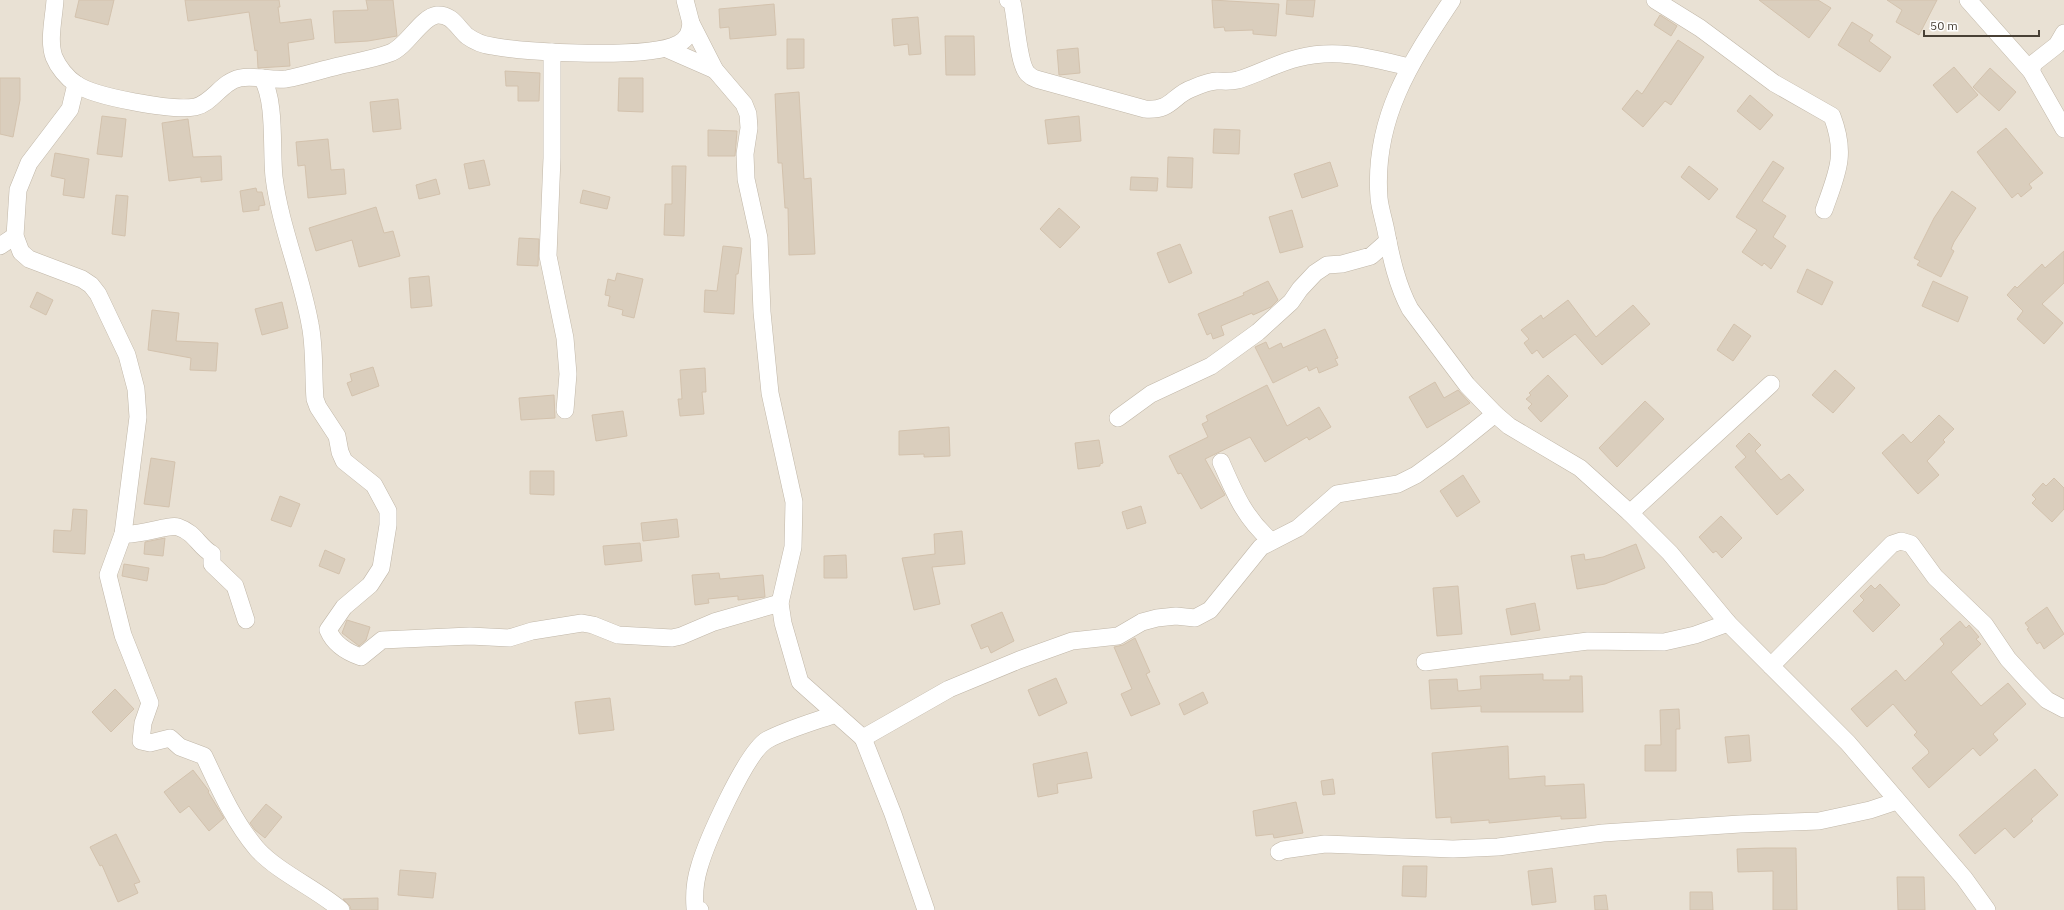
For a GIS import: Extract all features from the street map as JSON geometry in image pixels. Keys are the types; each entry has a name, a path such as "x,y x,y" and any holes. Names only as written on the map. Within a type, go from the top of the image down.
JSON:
{"street":[{"path":"55,0 52,47 60,68 76,84 124,101 184,107 195,106 206,102 225,84 240,78 285,79 392,53 407,41 438,8 450,17 469,37 479,43 492,46 552,52 607,53 668,49 681,43 689,35 691,23"},
{"path":"685,0 691,23 715,70 744,104 748,114 749,128 745,154 746,179 759,238 762,312 770,393 794,502 793,547 780,603 783,623 800,682 863,738 893,814 926,910"},
{"path":"1008,0 1012,2 1015,14 1022,66 1028,74 1036,79 1145,109 1157,110 1167,106 1192,88 1216,81 1225,83 1237,80 1298,57 1333,53 1354,54 1410,67"},
{"path":"1452,0 1399,86 1383,133 1378,170 1379,200 1388,241 1404,297 1410,309 1466,385 1495,414 1509,426 1580,468 1630,513 1670,553 1728,623 1848,743 1964,878 1987,910"},
{"path":"1655,0 1700,28 1774,83 1832,116 1840,142 1840,164 1824,210"},
{"path":"1968,0 2031,71 2064,129"},
{"path":"2031,71 2034,62 2057,45 2064,32"},
{"path":"668,49 715,70"},
{"path":"552,52 552,158 548,256 565,338 568,374 565,410"},
{"path":"262,78 269,94 274,176 279,208 297,267 310,325 315,399 337,436 340,452 344,461 374,485 388,511 388,525 381,568 370,586 344,607 328,630 332,640 351,653 361,657 382,640 470,636 509,638 532,631 582,623 593,625 618,635 672,638 681,636 714,622 780,603"},
{"path":"76,84 70,108 29,164 18,190 15,236 21,252 29,258 82,279 91,285 98,294 127,355 136,389 138,417 123,534 108,575 124,635 150,703 143,723 141,741 150,743 170,738 180,747 204,756 228,807 258,849 306,886 341,910"},
{"path":"0,246 15,236"},
{"path":"1118,418 1151,394 1211,366 1258,332 1291,302 1300,288 1327,265 1342,264 1371,256 1388,241"},
{"path":"1630,513 1772,384"},
{"path":"863,738 949,689 1052,648 1072,641 1118,636 1142,622 1157,618 1176,616 1195,618 1210,610 1261,547 1298,528 1337,494 1398,484 1416,475 1495,414"},
{"path":"1221,462 1239,503 1255,527 1271,541"},
{"path":"123,534 131,535 177,527 196,537 204,549 212,554 212,564 235,586 246,620"},
{"path":"1771,666 1892,544 1901,542 1911,544 1935,577 1985,625 2008,660 2029,682 2047,700 2064,709"},
{"path":"1425,662 1588,641 1664,642 1695,635 1728,623"},
{"path":"700,910 695,908 694,895 698,869 722,809 751,759 766,741 836,714"},
{"path":"1279,852 1283,850 1325,844 1452,849 1498,847 1603,833 1740,824 1819,821 1870,810 1897,801"}],"shaded area":[{"path":"0,0 2064,0 2064,910 0,910"}],"building":[{"path":"79,0 114,0 108,25 75,17"},
{"path":"185,0 279,0 280,7 278,7 280,23 311,19 314,39 288,43 290,66 258,68 257,50 255,51 249,12 188,21"},
{"path":"366,0 393,0 397,36 368,41 335,43 333,11 368,10"},
{"path":"1212,0 1279,4 1276,36 1253,34 1253,30 1225,31 1224,27 1214,28"},
{"path":"1287,0 1315,0 1313,17 1286,14"},
{"path":"1759,0 1818,0 1831,8 1809,38"},
{"path":"1887,0 1937,0 1919,35 1896,22 1902,10"},
{"path":"774,4 776,35 730,39 729,27 720,28 719,9"},
{"path":"1660,15 1677,26 1671,36 1654,25"},
{"path":"918,17 921,54 909,55 908,44 894,46 892,19"},
{"path":"1852,22 1873,35 1869,41 1891,57 1880,72 1838,45"},
{"path":"945,36 974,36 975,75 946,75"},
{"path":"787,39 804,39 804,68 787,69"},
{"path":"1678,40 1704,57 1671,105 1665,101 1643,127 1622,109 1637,90 1642,94"},
{"path":"1078,48 1080,73 1059,75 1057,50"},
{"path":"1954,67 1978,95 1957,113 1933,85"},
{"path":"1990,68 2016,92 1999,111 1973,87"},
{"path":"505,71 540,73 539,101 518,101 518,86 506,86"},
{"path":"0,78 20,78 20,100 13,137 0,134"},
{"path":"619,78 643,78 643,112 618,111"},
{"path":"799,92 804,179 811,178 815,254 789,255 788,208 785,208 782,163 778,163 775,94"},
{"path":"1750,95 1773,115 1760,130 1737,111"},
{"path":"398,99 401,129 373,132 370,102"},
{"path":"102,116 126,119 122,157 97,154"},
{"path":"1079,116 1081,141 1048,144 1045,120"},
{"path":"188,119 193,157 221,156 222,180 201,182 201,177 169,181 162,123"},
{"path":"2006,128 2043,173 2029,184 2032,188 2021,197 2018,193 2012,198 1977,152"},
{"path":"1214,129 1240,130 1239,154 1213,153"},
{"path":"708,130 737,131 735,156 708,156"},
{"path":"328,139 331,170 344,169 346,194 308,198 305,165 298,166 296,142"},
{"path":"55,153 89,159 84,198 63,195 65,179 51,176"},
{"path":"1168,157 1193,158 1192,188 1167,187"},
{"path":"484,160 490,185 469,189 464,164"},
{"path":"1773,161 1784,168 1762,201 1786,216 1773,237 1786,246 1771,269 1764,263 1762,266 1742,252 1757,230 1736,217"},
{"path":"1330,162 1338,186 1302,198 1294,174"},
{"path":"672,166 686,166 684,236 664,235 665,204 672,204"},
{"path":"1689,166 1718,189 1709,200 1681,177"},
{"path":"1131,177 1158,178 1157,191 1130,190"},
{"path":"436,179 440,194 419,199 416,185"},
{"path":"256,188 257,192 262,192 265,205 259,206 259,210 243,212 240,191"},
{"path":"583,190 610,197 607,209 580,203"},
{"path":"1952,191 1976,208 1954,242 1951,249 1954,251 1941,277 1917,265 1920,261 1914,258 1934,218"},
{"path":"116,195 128,196 125,236 112,234"},
{"path":"376,207 384,233 393,231 400,256 359,267 352,240 316,251 309,228"},
{"path":"1059,208 1080,227 1060,248 1040,229"},
{"path":"1292,210 1303,247 1280,253 1269,217"},
{"path":"519,238 539,239 538,266 517,265"},
{"path":"1180,244 1192,273 1169,283 1157,253"},
{"path":"723,246 742,248 738,274 736,274 734,314 704,312 705,290 717,291"},
{"path":"2064,251 2064,283 2042,304 2063,323 2044,344 2017,319 2023,311 2007,295 2015,286 2017,288 2042,264 2045,268"},
{"path":"1807,269 1833,282 1822,305 1797,292"},
{"path":"617,273 643,279 634,318 622,315 623,310 608,306 610,296 605,295 608,279 615,281"},
{"path":"429,276 432,306 411,308 409,278"},
{"path":"1268,281 1278,300 1271,307 1221,326 1224,335 1213,339 1211,333 1207,335 1198,314 1244,295 1243,293"},
{"path":"1933,281 1968,297 1958,322 1922,306"},
{"path":"37,292 53,300 46,315 30,307"},
{"path":"1568,300 1596,337 1633,305 1650,324 1602,365 1575,334 1543,358 1537,350 1532,354 1524,343 1529,339 1521,330 1541,315 1543,319"},
{"path":"282,302 288,328 262,335 255,309"},
{"path":"152,310 179,313 176,341 218,343 216,371 190,370 191,358 148,350"},
{"path":"1734,324 1751,336 1733,361 1717,350"},
{"path":"1325,329 1338,358 1335,359 1338,365 1319,373 1317,367 1309,371 1307,366 1273,383 1255,347 1266,342 1269,349 1281,343 1283,348"},
{"path":"373,367 379,386 352,396 347,383 352,381 350,374"},
{"path":"705,368 706,392 702,392 704,414 680,416 678,399 682,399 680,370"},
{"path":"1835,370 1855,388 1833,413 1812,395"},
{"path":"1548,375 1568,396 1541,422 1528,408 1532,404 1526,399 1531,395 1529,393"},
{"path":"1435,382 1444,398 1458,390 1470,403 1427,428 1409,397"},
{"path":"1267,385 1287,426 1319,407 1331,427 1309,440 1307,437 1265,462 1250,437 1205,459 1225,495 1201,509 1181,473 1178,474 1169,456 1208,437 1202,424 1208,421 1206,416"},
{"path":"554,395 555,418 521,420 519,398"},
{"path":"1645,401 1664,419 1617,467 1599,448"},
{"path":"623,411 627,436 596,441 592,415"},
{"path":"1939,415 1954,429 1943,440 1945,442 1927,461 1939,475 1918,494 1882,453 1903,434 1911,443"},
{"path":"949,427 950,456 924,457 924,454 899,455 899,431"},
{"path":"1749,433 1761,445 1755,451 1781,480 1789,474 1804,490 1777,515 1735,467 1746,457 1736,446"},
{"path":"1099,440 1103,463 1100,464 1100,466 1078,469 1075,443"},
{"path":"151,458 175,462 169,507 144,504"},
{"path":"530,471 554,471 554,495 530,494"},
{"path":"1463,475 1480,502 1457,517 1440,491"},
{"path":"2054,478 2064,488 2064,509 2052,522 2032,503 2036,499 2032,495 2043,483 2046,486"},
{"path":"280,496 300,504 291,527 271,520"},
{"path":"1141,506 1146,523 1127,529 1122,512"},
{"path":"73,509 87,510 85,554 53,552 54,530 71,531"},
{"path":"1721,516 1742,538 1722,558 1716,551 1713,553 1699,537"},
{"path":"677,519 679,537 643,541 641,523"},
{"path":"962,531 965,564 932,567 940,604 914,610 902,558 935,554 934,534"},
{"path":"165,538 163,556 144,554 145,542"},
{"path":"640,543 642,561 605,565 603,546"},
{"path":"1636,544 1645,568 1605,584 1577,589 1571,556 1584,554 1585,560 1603,557"},
{"path":"325,550 345,559 339,574 319,566"},
{"path":"846,555 847,578 824,578 824,556"},
{"path":"124,564 149,568 147,581 122,576"},
{"path":"719,573 720,579 763,575 765,597 738,600 738,596 708,599 709,603 695,605 692,575"},
{"path":"1880,584 1900,605 1873,632 1853,611 1864,600 1860,596 1871,585 1875,589"},
{"path":"1458,586 1462,634 1437,636 1433,588"},
{"path":"1535,603 1540,630 1511,635 1506,609"},
{"path":"2047,607 2064,634 2044,649 2040,642 2037,644 2027,629 2029,628 2025,623"},
{"path":"1002,612 1014,641 991,653 988,646 981,649 971,625"},
{"path":"347,620 370,627 366,640 359,646 342,633"},
{"path":"1960,621 1966,628 1969,625 1979,637 1976,639 1981,644 1951,672 1981,706 2008,683 2026,704 1993,734 1998,740 1980,756 1973,748 1929,788 1912,768 1929,753 1928,750 1914,735 1917,732 1893,704 1867,727 1851,709 1896,670 1905,681 1944,644 1940,639"},
{"path":"1135,638 1150,672 1146,674 1160,704 1131,716 1121,694 1132,689 1114,647 1123,645"},
{"path":"1543,674 1543,680 1570,680 1570,676 1582,676 1583,712 1481,712 1481,706 1431,709 1429,680 1457,679 1458,691 1481,689 1480,676"},
{"path":"1056,678 1067,703 1039,716 1028,690"},
{"path":"115,689 134,709 111,732 92,712"},
{"path":"1203,692 1208,703 1184,715 1179,704"},
{"path":"610,698 614,730 579,734 575,702"},
{"path":"1679,709 1680,729 1676,729 1676,771 1645,771 1645,745 1661,745 1660,710"},
{"path":"1749,735 1751,761 1728,763 1725,737"},
{"path":"1508,746 1509,779 1545,776 1545,786 1584,784 1586,818 1561,819 1561,816 1489,823 1489,820 1451,823 1451,817 1436,818 1432,753"},
{"path":"1087,752 1092,778 1057,784 1058,793 1038,797 1033,764"},
{"path":"2035,769 2058,795 2031,819 2033,821 2014,838 2005,828 1975,854 1959,835"},
{"path":"193,770 209,791 208,792 224,818 209,831 189,806 180,813 164,792"},
{"path":"1333,779 1335,794 1323,795 1321,781"},
{"path":"1296,802 1303,833 1274,838 1273,834 1256,836 1253,811"},
{"path":"266,804 282,817 265,838 255,830 250,823"},
{"path":"116,834 140,882 134,884 138,893 118,902 102,865 100,866 90,847"},
{"path":"1796,848 1797,910 1773,910 1773,871 1738,872 1737,849"},
{"path":"1403,866 1427,866 1426,897 1402,896"},
{"path":"1552,868 1556,902 1532,905 1528,871"},
{"path":"400,870 436,873 433,898 398,895"},
{"path":"1897,877 1924,877 1925,910 1898,910"},
{"path":"1690,892 1712,892 1713,910 1690,910"},
{"path":"1606,895 1608,910 1595,910 1594,896"},
{"path":"378,898 378,910 351,910 350,906 343,899"}]}
